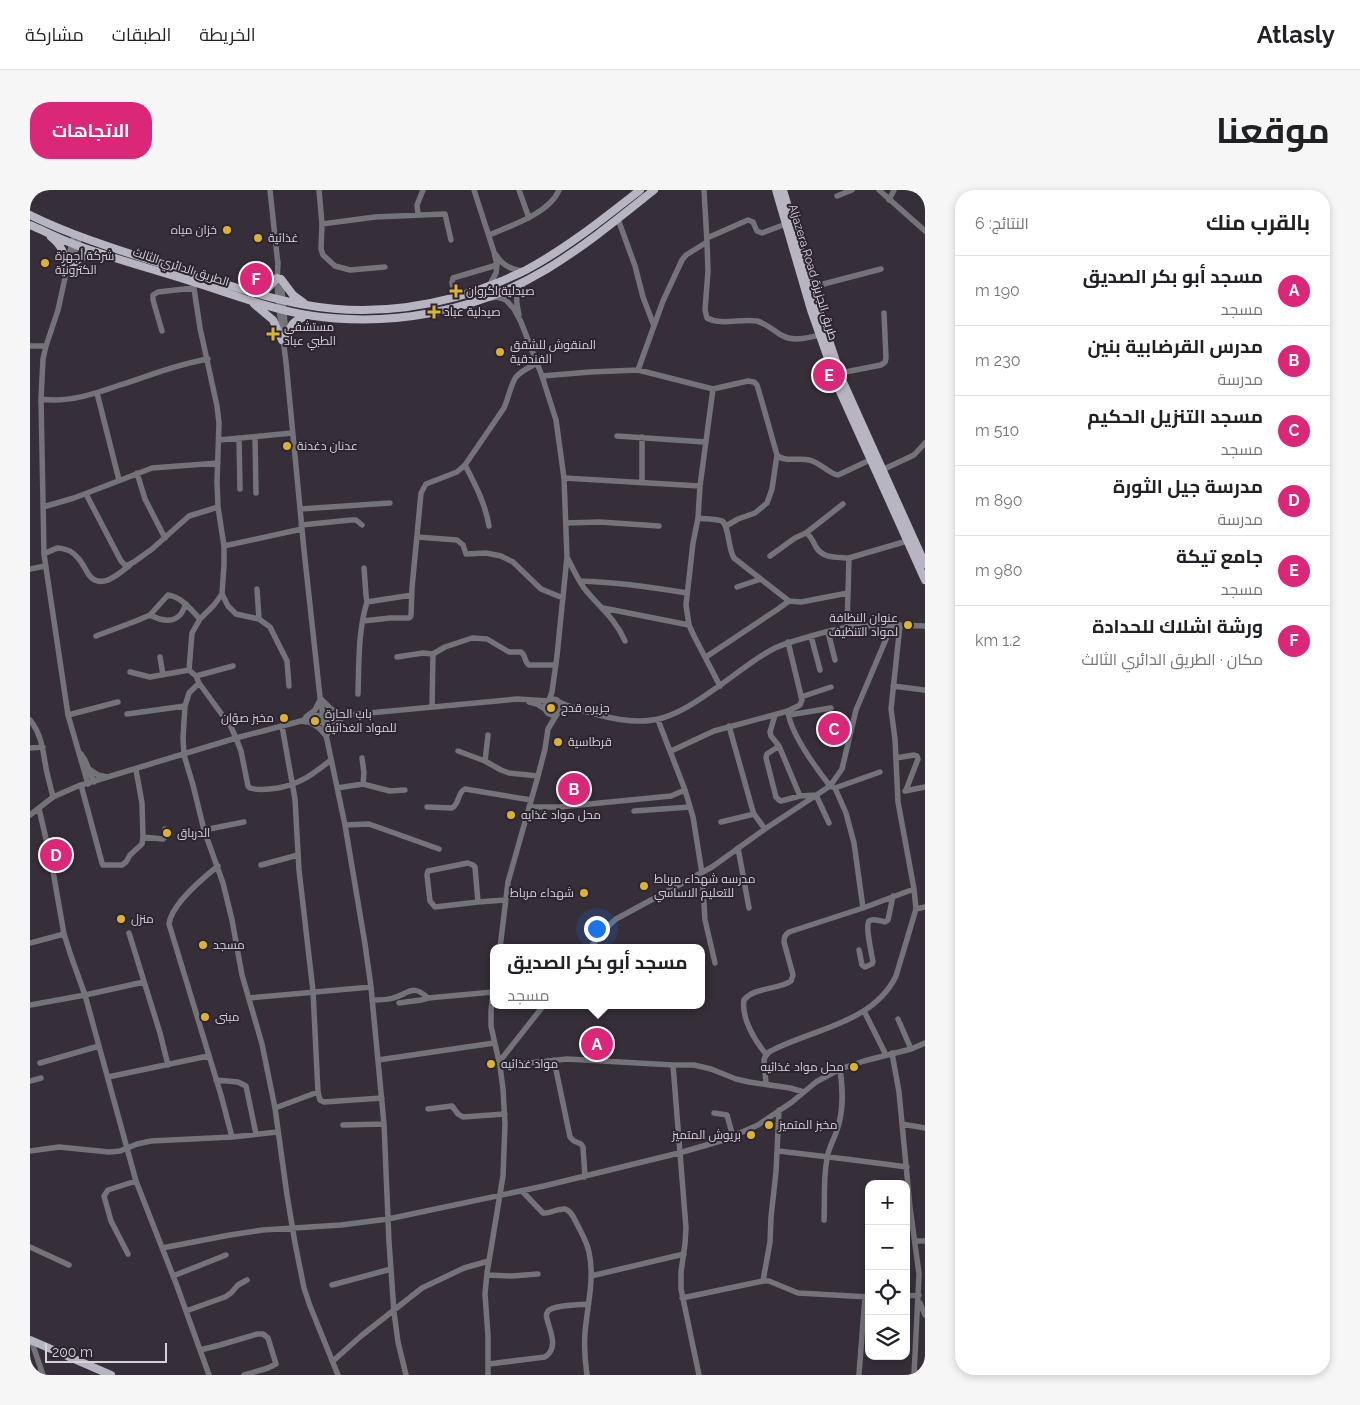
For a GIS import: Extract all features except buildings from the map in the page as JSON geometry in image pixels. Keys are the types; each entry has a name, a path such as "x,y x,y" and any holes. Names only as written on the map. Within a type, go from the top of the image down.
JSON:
{"main road":[{"name":"الطريق الدائري الثالث","path":"30,215 77,236 281,300 332,309 386,310 455,298 524,271 585,233 640,190"},
{"name":"الطريق الدائري الثالث","path":"30,225 74,244 193,285 282,309 308,315 395,318 428,314 453,308 486,298 526,280 548,269 591,240 654,190"},
{"name":"Aljazera Road طريق الجزيزة","path":"776,190 820,335 838,387 925,580"},
{"name":"Aljazera Road طريق الجزيزة","path":"783,190 840,372 882,470 922,548 925,564"},
{"path":"43,231 60,245 64,252 66,272"},
{"path":"66,272 81,257 98,252"},
{"path":"255,293 267,288 279,278 293,295 308,306"},
{"path":"251,301 273,320 285,340"},
{"path":"285,340 292,324 308,315"},
{"path":"31,1340 111,1375"}],"street":[{"path":"270,190 292,433 320,699 345,825 371,987 384,1124 394,1312 398,1342 406,1375"},
{"path":"319,190 322,224 321,249 323,255 332,263 354,271 385,267"},
{"path":"418,214 417,205 423,190"},
{"path":"474,190 497,265 496,274 489,286"},
{"path":"519,190 529,218"},
{"path":"488,235 529,218 551,202 559,190"},
{"path":"704,190 708,271 705,310 707,318 723,322 744,320 758,322 782,335 795,339 820,335"},
{"path":"837,196 852,190"},
{"path":"879,190 925,231"},
{"path":"889,200 894,190"},
{"path":"322,224 375,217 446,214 451,240"},
{"path":"618,219 654,326"},
{"path":"638,370 663,301 686,255 707,240 748,220 753,222 759,233 786,224"},
{"path":"77,236 66,272 58,310 46,346 43,365 41,399 42,507 45,566 68,715 80,752 85,760 86,771 91,783"},
{"path":"494,252 505,265 515,270 524,271"},
{"path":"455,298 453,278 497,265"},
{"path":"812,287 881,269"},
{"path":"500,944 505,900 513,864 538,776 549,726 546,705 554,683 567,557 564,478 556,420 516,304 516,296 526,280"},
{"path":"162,331 153,295 158,292 193,285 200,328 218,406 218,507 224,546 224,565 222,594 214,606 200,619 192,633 189,670"},
{"path":"486,298 497,297 506,300 514,309 521,322"},
{"path":"840,372 884,362 886,358 884,313"},
{"path":"30,346 46,346"},
{"path":"41,399 58,401 97,393 175,367 208,359"},
{"path":"363,620 409,618 412,613 421,493 426,484 457,472 465,465 504,408 515,378 537,363"},
{"path":"542,376 638,370 713,389 748,381 754,382 757,385 777,455 772,489 767,503 755,513 726,526"},
{"path":"713,389 687,593 687,613 689,625 720,686"},
{"path":"97,393 120,480"},
{"path":"219,440 292,433"},
{"path":"255,436 256,493"},
{"path":"617,436 706,442"},
{"path":"642,437 642,483"},
{"path":"239,438 240,489"},
{"path":"882,470 914,455 925,444"},
{"path":"777,455 782,459 808,459 838,475 870,460"},
{"path":"42,507 86,494 152,468 218,463"},
{"path":"465,465 482,498 489,526"},
{"path":"137,473 145,499 165,538"},
{"path":"564,478 700,486"},
{"path":"86,494 121,561 126,566 130,565"},
{"path":"300,509 390,503"},
{"path":"770,556 806,533 843,504"},
{"path":"44,554 59,548 68,550 81,560 89,575 95,580 104,581 115,577 152,549 190,516 218,507"},
{"path":"698,518 722,521 726,526 731,553 734,558 789,600 801,602 848,593"},
{"path":"224,546 302,527 351,520 356,520 362,525"},
{"path":"566,523 600,522 659,526"},
{"path":"806,533 822,554 850,558 908,541"},
{"path":"417,537 457,540 463,545 466,554 486,553 501,556 513,562 541,589 562,598"},
{"path":"567,557 587,592 613,619 625,641"},
{"path":"847,627 850,558"},
{"path":"30,569 45,566"},
{"path":"358,694 363,620 367,602 364,568"},
{"path":"737,587 761,579"},
{"path":"580,581 608,581 687,593"},
{"path":"257,589 259,619"},
{"path":"222,594 228,606 236,614 259,619 270,627 287,661 289,686"},
{"path":"96,636 150,615 168,595 174,596 186,604 200,619"},
{"path":"367,602 412,595"},
{"path":"706,658 789,600"},
{"path":"150,615 167,620 176,618 180,615 186,604"},
{"path":"604,608 689,625"},
{"path":"832,787 842,768 856,710 892,625"},
{"path":"766,1084 764,1060 766,1054 864,1011 880,998 896,976 916,909 898,802 891,709 900,625"},
{"path":"30,815 53,797 80,786 236,738 304,720 517,699 555,700 583,711 628,722 658,720 686,709 754,660 788,642 847,627 925,626"},
{"path":"828,632 835,660"},
{"path":"811,636 820,670"},
{"path":"397,657 423,653 433,654 445,647 472,638 487,640 509,652 521,652 529,665 556,665"},
{"path":"788,642 802,703 788,713"},
{"path":"432,707 433,654"},
{"path":"160,657 163,675"},
{"path":"196,676 233,666"},
{"path":"130,672 150,677 189,670"},
{"path":"189,670 196,676 231,727 241,751 250,788 264,790 293,785 332,760"},
{"path":"199,683 189,693 185,706 182,738 184,755 194,785 204,830 218,866 228,901 242,975 262,1044 275,1108 296,1251 304,1288 338,1375"},
{"path":"549,726 561,708 554,683"},
{"path":"893,686 924,690"},
{"path":"801,697 830,687"},
{"path":"320,699 341,716"},
{"path":"304,720 313,712 320,699"},
{"path":"517,699 537,704 553,715 570,711 583,711"},
{"path":"68,715 118,702"},
{"path":"126,714 185,706"},
{"path":"671,751 729,726 775,715 831,708"},
{"path":"788,713 798,738 832,787 846,813 854,844 863,908"},
{"path":"775,715 770,732 771,736 779,746 800,796"},
{"path":"326,736 341,716"},
{"path":"30,720 44,747 47,774 53,797"},
{"path":"304,720 319,728 326,736"},
{"path":"658,720 690,807 702,873 705,920 715,963"},
{"path":"282,726 295,799 299,875 314,991 318,1092 320,1100 324,1102 382,1098"},
{"path":"729,726 754,814 765,829"},
{"path":"485,760 488,735"},
{"path":"779,746 767,754 766,758 776,797 781,801 800,796 816,795"},
{"path":"30,748 44,747"},
{"path":"458,751 485,760 509,773 538,776"},
{"path":"896,758 914,755 918,759 906,790"},
{"path":"362,758 363,784"},
{"path":"86,771 80,786 103,865 111,866 122,865 142,844 142,803 136,770"},
{"path":"86,771 110,778"},
{"path":"593,944 616,919 712,867 816,795 832,787 880,772"},
{"path":"337,788 363,784 390,791 405,790"},
{"path":"898,792 925,788"},
{"path":"427,807 455,807 460,792 465,789 531,800"},
{"path":"529,807 559,807 671,796 685,790"},
{"path":"816,795 829,823"},
{"path":"634,811 690,807"},
{"path":"39,809 51,860 64,934 85,996 136,1180 209,1375"},
{"path":"720,822 754,814"},
{"path":"204,830 244,822"},
{"path":"345,825 369,824 439,849"},
{"path":"143,837 163,839 166,836 165,829"},
{"path":"738,848 749,908"},
{"path":"261,865 298,855"},
{"path":"478,902 475,867 472,865 468,863 428,871 430,901 435,907 505,900"},
{"path":"218,866 190,891 170,916 169,921 172,938 232,1137"},
{"path":"766,1054 751,1031 744,1012 744,1000 750,994 782,985 791,980 793,976 784,942 786,934 914,889"},
{"path":"859,950 862,965 872,964 868,924 873,920 885,922 888,920 893,896"},
{"path":"916,909 925,907"},
{"path":"129,933 168,1065"},
{"path":"30,943 64,934"},
{"path":"30,1005 85,996 144,982"},
{"path":"249,998 371,987"},
{"path":"372,1000 395,998 412,990 422,992 428,998"},
{"path":"398,1003 490,992"},
{"path":"488,1375 485,1294 504,1164 505,1114 500,1064 494,1043 492,1009"},
{"path":"500,1064 541,1009"},
{"path":"864,1011 889,1054 899,1092 910,1207 920,1274 914,1375"},
{"path":"898,1018 911,1049"},
{"path":"378,1060 494,1043"},
{"path":"162,1248 264,1230 341,1225 388,1219 584,1177 679,1153 733,1137 758,1125 816,1082 840,1070 925,1043"},
{"path":"40,1063 99,1046"},
{"path":"108,1077 208,1056"},
{"path":"500,1064 567,1059 694,1065 711,1069 736,1079 804,1092"},
{"path":"554,1060 570,1137 583,1147 584,1177"},
{"path":"673,1065 686,1228 681,1272 682,1298 699,1375"},
{"path":"824,1220 824,1187 827,1158 830,1145 837,1130 843,1104 843,1086 840,1070"},
{"path":"30,1081 41,1078"},
{"path":"216,1080 238,1082 246,1086 256,1134"},
{"path":"275,1108 318,1092"},
{"path":"428,1109 452,1106 463,1117 505,1114"},
{"path":"763,1281 770,1242 778,1151 779,1110"},
{"path":"714,1113 727,1115 733,1137"},
{"path":"343,1125 384,1124"},
{"path":"902,1124 925,1128"},
{"path":"30,1151 59,1147 109,1152 120,1151 151,1141 232,1137 278,1132"},
{"path":"778,1151 907,1167"},
{"path":"128,1254 111,1221 104,1196 108,1190 136,1180"},
{"path":"522,1191 543,1213 568,1210 586,1241 590,1253 592,1276 585,1335 587,1375"},
{"path":"915,1241 925,1241"},
{"path":"30,1247 69,1265"},
{"path":"592,1276 684,1254"},
{"path":"173,1276 226,1255"},
{"path":"333,1361 361,1336 427,1285 464,1268 489,1261"},
{"path":"332,1286 391,1269"},
{"path":"487,1274 512,1276 538,1274"},
{"path":"186,1311 229,1295 238,1284 247,1280"},
{"path":"682,1298 763,1281 768,1281 798,1293 865,1297"},
{"path":"910,1297 919,1298"},
{"path":"919,1298 925,1315"},
{"path":"489,1364 549,1354 553,1343 546,1319 548,1311 554,1308 588,1304"},
{"path":"858,1375 865,1314"},
{"path":"200,1350 257,1334 265,1335 268,1338 276,1364 244,1375"},
{"path":"31,1340 43,1375"}],"place":[{"name":"خزان مياه","path":"227,230"},
{"name":"غذائية","path":"258,238"},
{"name":"شركة أجهزة الكترونية","path":"45,263"},
{"name":"ورشة اشلاك للحدادة","path":"256,279"},
{"name":"صيدلية اكروان","path":"456,291"},
{"name":"صيدلية عباد","path":"434,312"},
{"name":"مستشفى الطبي عباد","path":"273,334"},
{"name":"المنقوش للشقق الفندقية","path":"500,352"},
{"name":"جامع تيكة","path":"829,375"},
{"name":"عدنان دغدنة","path":"287,446"},
{"name":"عنوان النظافة لمواد التنظيف","path":"908,625"},
{"name":"جزيره قدح","path":"551,708"},
{"name":"مخبز صوّان","path":"284,718"},
{"name":"باب الحارة للمواد الغذائية","path":"315,721"},
{"name":"مسجد التنزيل الحكيم","path":"834,729"},
{"name":"قرطاسية","path":"558,742"},
{"name":"مدرس القرضابية بنين","path":"574,789"},
{"name":"محل مواد غذايه","path":"511,815"},
{"name":"الدرباق","path":"167,833"},
{"name":"مدرسة جيل الثورة","path":"56,855"},
{"name":"مدرسه شهداء مرباط للتعليم الاساسي","path":"644,886"},
{"name":"شهداء مرباط","path":"584,893"},
{"name":"منزل","path":"121,919"},
{"name":"مسجد","path":"203,945"},
{"name":"مبنى","path":"205,1017"},
{"name":"مسجد أبو بكر الصديق","path":"597,1044"},
{"name":"مواد غذائيه","path":"491,1064"},
{"name":"محل مواد غذائيه","path":"854,1067"},
{"name":"مخبز المتميز","path":"769,1125"},
{"name":"بريوش المتميز","path":"751,1135"}]}
